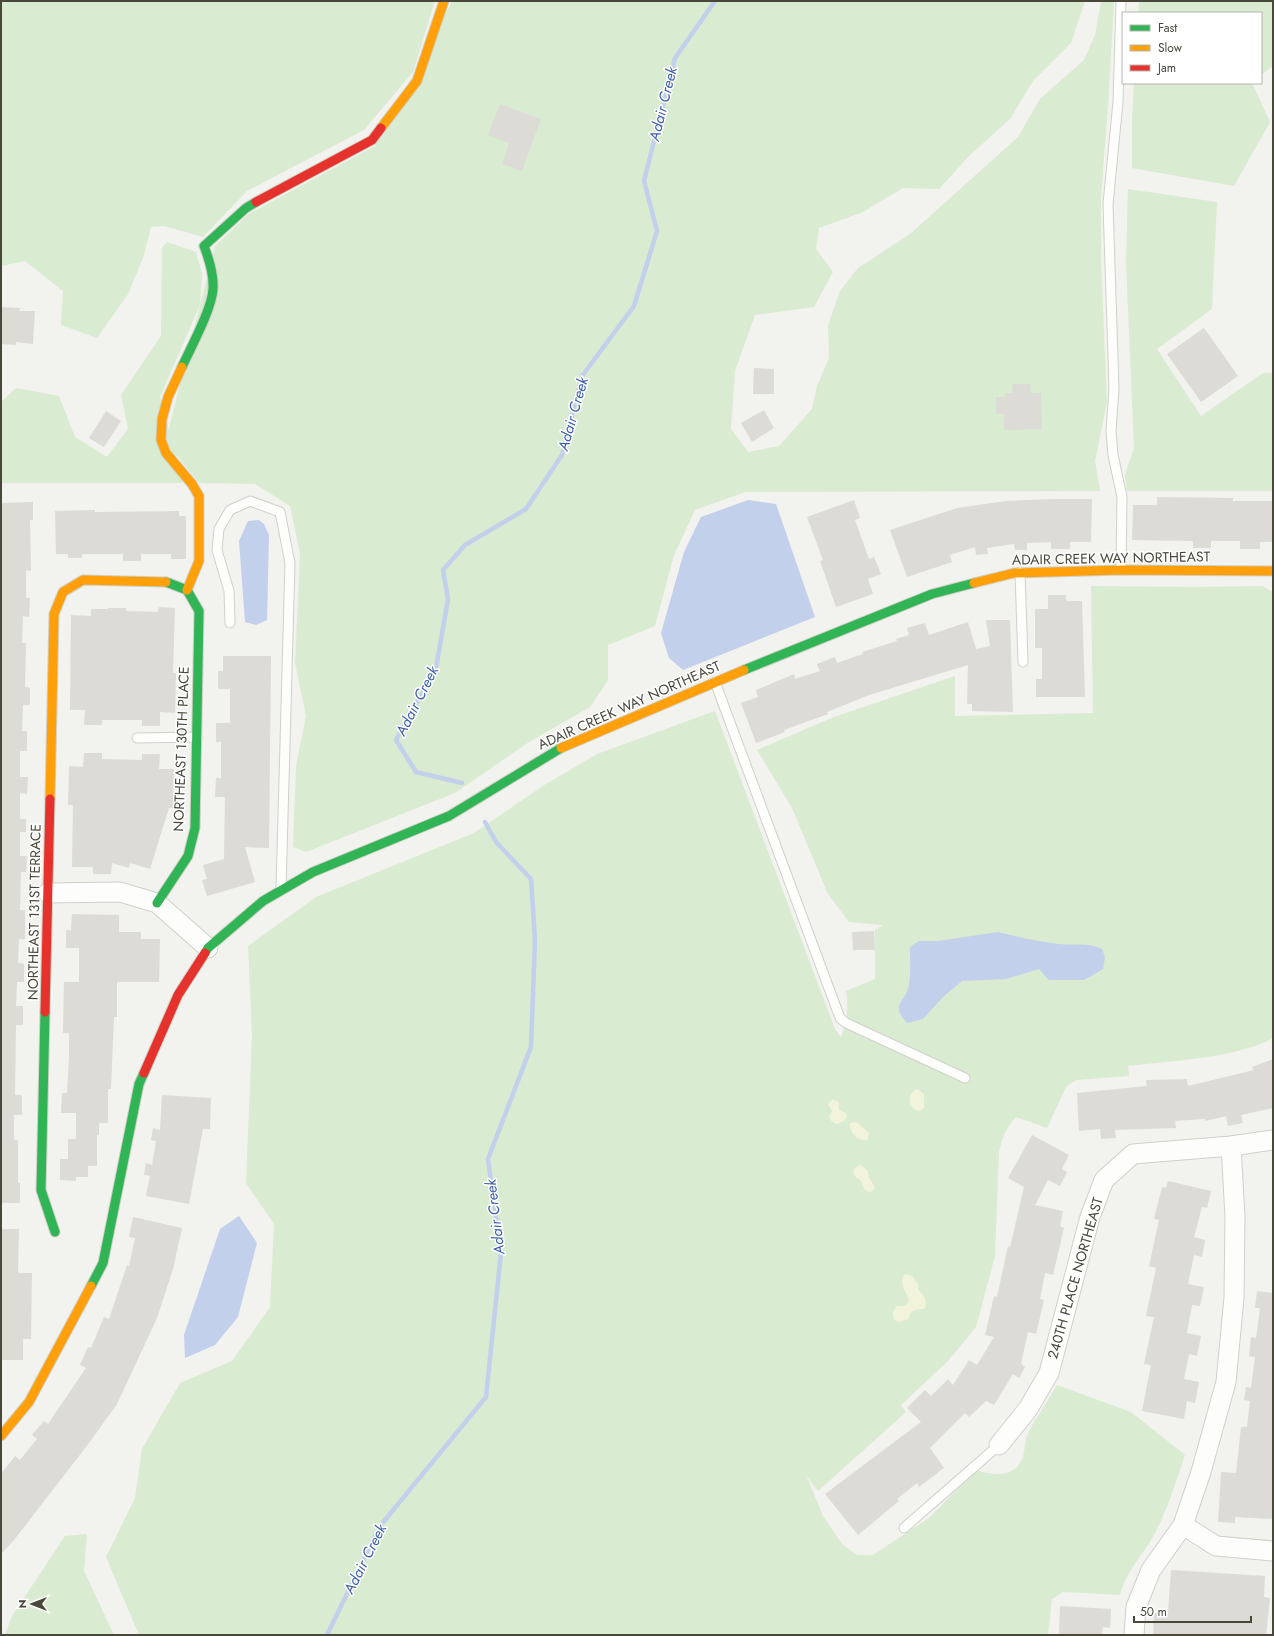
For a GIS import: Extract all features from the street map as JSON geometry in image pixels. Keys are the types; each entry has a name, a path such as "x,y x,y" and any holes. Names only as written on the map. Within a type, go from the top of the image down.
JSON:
{"street":[{"path":"187,590 199,561 199,496 192,484 166,453 161,440 162,419 168,397 204,318 213,289 210,262 204,246 246,208 372,140 417,81 444,1"},
{"name":"ADAIR CREEK WAY NORTHEAST","path":"1,1436 29,1402 103,1263 139,1084 178,995 208,948 262,901 313,872 449,816 556,750 715,682 932,594 1020,572 1121,570 1273,571"},
{"name":"NORTHEAST 131ST TERRACE","path":"55,1232 41,1190 54,614 63,592 83,580 170,582 187,590"},
{"name":"NORTHEAST 130TH PLACE","path":"157,904 188,856 196,828 199,611 187,590"},
{"path":"48,893 120,892 157,904 208,948"},
{"name":"240TH PLACE NORTHEAST","path":"999,1445 1028,1409 1049,1372 1090,1217 1104,1180 1133,1154 1231,1146 1273,1140"},
{"path":"1134,1635 1136,1607 1151,1570 1182,1525 1201,1472 1226,1382 1234,1298 1236,1216 1231,1146"},
{"path":"1182,1525 1216,1546 1273,1551"}],"lane":[{"path":"1121,1 1118,102 1108,204 1114,389 1111,431 1113,455 1122,497 1121,570"},
{"path":"230,622 229,591 217,550 219,529 230,510 250,501 280,512 290,563 281,890"},
{"path":"1020,572 1023,662"},
{"path":"715,682 840,1018 846,1023 965,1078"},
{"path":"137,738 197,737"},
{"path":"904,1528 999,1445"}],"shaded area":[{"path":"1,1 435,1 413,72 364,130 247,191 203,237 164,226 151,227 143,258 128,294 97,338 61,325 63,291 25,261 1,266"},
{"path":"452,1 1085,1 1071,43 1033,81 1010,119 969,156 939,189 903,188 863,212 819,228 816,249 833,272 814,307 755,315 735,371 731,429 748,452 779,446 812,409 817,386 829,358 828,325 840,291 858,268 910,234 1018,137 1040,99 1084,60 1095,35 1101,1 1114,1 1101,198 1101,259 1107,402 1095,461 1100,491 745,492 695,510 674,555 655,626 608,645 608,680 590,707 529,742 455,793 306,852 293,847 296,766 306,716 295,663 300,554 290,506 255,484 199,483 174,452 168,432 215,246 249,214 375,146"},
{"path":"1139,1 1273,1 1273,66 1262,74 1262,12 1138,12"},
{"path":"1134,84 1252,84 1270,122 1234,186 1132,168"},
{"path":"1128,189 1217,202 1212,309 1157,349 1201,416 1263,373 1273,373 1273,491 1127,491 1125,475 1134,448 1126,263"},
{"path":"167,242 196,252 202,274 200,305 160,397 183,483 1,483 1,402 16,388 59,396 75,437 107,457 128,429 121,395 161,336 162,248"},
{"path":"1091,586 1262,586 1273,592 1273,1038 1259,1045 1242,1050 1203,1058 1128,1066 1129,1076 1076,1080 1066,1087 1047,1128 1016,1117 1005,1133 999,1152 995,1256 976,1327 948,1361 901,1405 906,1412 818,1491 806,1475 823,1516 842,1544 857,1555 873,1555 929,1518 976,1470 1003,1474 1015,1469 1023,1457 1028,1433 1057,1385 1131,1412 1185,1455 1172,1495 1160,1524 1131,1570 1120,1595 1063,1592 1052,1599 1048,1635 139,1635 106,1557 135,1498 142,1449 180,1383 232,1361 270,1307 274,1224 246,1183 252,1035 248,946 316,897 474,833 546,784 597,754 715,711 835,1029 841,1037 847,1014 846,991 875,979 875,930 883,925 849,922 828,894 792,808 757,750 834,717 955,676 955,716 1093,713"},
{"path":"87,1534 84,1571 114,1635 5,1635 12,1616 65,1536"}],"sand":[{"path":"917,1089 924,1094 924,1108 920,1111 913,1108 910,1101 911,1094"},
{"path":"833,1099 839,1102 839,1110 846,1113 847,1117 844,1121 837,1124 831,1121 829,1116 832,1111 828,1104"},
{"path":"850,1123 858,1123 869,1133 868,1140 861,1140 855,1136 850,1127"},
{"path":"859,1165 863,1166 868,1171 869,1178 875,1187 873,1191 867,1192 861,1181 854,1175 853,1170"},
{"path":"905,1274 911,1275 919,1285 918,1289 925,1298 926,1306 924,1309 916,1310 910,1313 909,1319 899,1322 894,1320 893,1312 897,1306 904,1306 909,1302 902,1285"}],"water":[{"path":"748,500 776,504 815,617 683,670 669,658 661,633 684,552 701,517"},
{"path":"259,520 264,524 269,535 267,620 256,625 245,622 239,541 248,521"},
{"path":"998,932 1044,942 1065,945 1086,945 1102,949 1105,957 1103,969 1084,980 1049,980 1039,969 1006,979 962,981 943,997 923,1019 907,1023 899,1011 899,1007 909,985 910,947 919,941 938,941"},
{"path":"239,1216 257,1243 238,1317 215,1345 185,1358 184,1335 220,1229"}],"building":[{"path":"500,104 541,119 522,171 502,164 509,143 488,135"},
{"path":"1,307 20,308 19,311 35,311 33,344 16,342 16,345 1,344"},
{"path":"1204,328 1238,376 1201,402 1167,354"},
{"path":"754,368 774,369 774,394 753,394"},
{"path":"1012,384 1030,384 1031,393 1041,393 1042,429 1004,430 1004,414 996,414 996,397 1005,397 1005,393 1013,393"},
{"path":"764,410 774,428 752,442 741,423"},
{"path":"106,411 121,421 104,447 89,438"},
{"path":"1157,497 1233,498 1233,501 1273,501 1273,542 1260,542 1260,549 1240,549 1240,541 1211,541 1211,548 1193,548 1193,541 1132,540 1133,505 1157,505"},
{"path":"1092,499 1091,542 1070,542 1070,549 1051,549 1051,542 1027,543 1027,550 1015,550 1014,544 987,548 988,554 976,555 975,547 950,555 952,562 907,577 890,530 957,508 1006,501"},
{"path":"854,500 860,518 855,520 869,559 874,557 881,574 868,579 873,594 836,607 820,561 823,560 807,517"},
{"path":"33,502 33,520 30,520 31,571 26,570 26,598 30,598 29,617 23,616 22,643 26,643 25,687 30,688 30,705 23,705 22,731 27,731 27,751 20,751 20,777 28,777 27,794 20,793 20,819 26,819 26,832 20,832 20,856 27,856 26,872 21,872 20,910 25,910 25,939 19,939 18,963 24,964 24,982 17,982 16,1006 23,1006 23,1025 16,1025 15,1095 22,1095 22,1115 14,1115 14,1140 18,1140 18,1183 20,1183 20,1203 1,1203 1,503"},
{"path":"95,510 95,512 179,511 179,516 186,516 186,559 171,559 171,554 141,554 141,561 123,561 123,554 82,554 82,558 68,558 68,554 56,554 55,511"},
{"path":"1048,595 1066,595 1066,601 1082,601 1085,697 1036,697 1036,679 1042,679 1042,648 1035,648 1035,609 1048,609"},
{"path":"159,607 175,608 173,673 176,673 175,713 160,712 160,726 142,726 142,720 102,720 102,725 84,725 85,710 70,710 71,615 91,616 91,609 108,608 126,608 126,611 158,612"},
{"path":"986,620 1010,620 1013,712 972,711 972,704 967,704 968,665 869,695 827,712 828,714 784,730 785,732 756,743 741,703 758,697 756,690 794,674 795,679 820,671 817,664 835,657 837,663 863,654 862,652 897,641 896,639 909,635 907,628 925,623 929,635 968,622 976,649 990,646"},
{"path":"223,656 271,656 269,848 245,847 255,882 207,896 202,880 207,879 203,865 224,859 225,797 215,797 216,778 221,778 221,742 216,742 216,723 230,723 230,689 218,689 218,671 223,671"},
{"path":"84,753 102,753 102,759 142,760 142,754 160,754 159,769 174,769 173,808 169,808 150,869 130,863 129,868 112,863 111,874 93,874 93,867 72,867 73,805 68,805 69,766 83,767"},
{"path":"72,914 119,915 119,932 141,932 141,939 160,939 159,982 117,982 117,1017 114,1017 111,1089 108,1089 108,1123 99,1123 99,1135 97,1135 97,1166 88,1166 88,1177 76,1177 76,1181 60,1180 60,1159 68,1159 68,1139 76,1139 76,1113 61,1113 62,1093 67,1093 69,1057 69,1033 63,1033 64,982 79,982 79,948 66,948 66,930 71,930"},
{"path":"874,931 875,950 853,950 852,932"},
{"path":"1273,1059 1273,1108 1241,1115 1243,1123 1228,1126 1226,1116 1205,1121 1205,1119 1175,1121 1176,1128 1115,1130 1116,1138 1101,1139 1100,1129 1079,1131 1077,1093 1147,1086 1146,1080 1187,1079 1188,1086 1254,1070 1252,1067"},
{"path":"162,1095 211,1098 210,1129 203,1129 189,1204 146,1196 150,1176 144,1175 146,1163 152,1165 156,1141 151,1140 153,1128 160,1130"},
{"path":"1032,1135 1069,1155 1062,1169 1067,1172 1060,1186 1048,1180 1035,1205 1063,1211 1060,1226 1064,1228 1053,1275 1045,1273 1040,1299 1044,1300 1036,1334 1028,1332 1021,1364 1025,1367 1019,1378 1013,1374 994,1405 986,1401 969,1417 965,1413 930,1448 944,1468 919,1487 917,1483 897,1499 899,1501 858,1535 825,1494 921,1422 907,1408 925,1390 931,1396 948,1379 953,1385 969,1360 977,1365 994,1337 985,1335 994,1296 997,1297 1008,1246 1010,1247 1024,1187 1008,1178"},
{"path":"1168,1181 1211,1191 1207,1208 1202,1207 1194,1237 1205,1240 1202,1257 1194,1255 1188,1284 1204,1287 1200,1306 1192,1305 1187,1333 1201,1336 1197,1356 1189,1354 1184,1379 1199,1382 1195,1403 1187,1401 1184,1419 1142,1411 1151,1365 1144,1364 1154,1317 1146,1316 1156,1268 1149,1266 1159,1220 1154,1219 1162,1187 1166,1188"},
{"path":"133,1217 182,1228 173,1269 157,1318 117,1404 89,1443 14,1540 1,1554 1,1474 15,1456 20,1460 37,1439 32,1435 44,1421 48,1424 86,1368 80,1365 88,1347 91,1348 104,1317 109,1319 127,1265 129,1266 135,1238 129,1237"},
{"path":"1,1229 19,1229 18,1273 32,1273 31,1339 23,1339 23,1360 1,1360"},
{"path":"1257,1291 1273,1293 1273,1519 1235,1517 1235,1523 1218,1522 1221,1472 1236,1473 1241,1427 1247,1427 1250,1401 1244,1400 1246,1387 1251,1388 1255,1357 1249,1356 1251,1337 1256,1338 1260,1308 1255,1308"},
{"path":"1171,1570 1265,1576 1264,1597 1270,1598 1266,1635 1153,1635 1154,1613 1168,1613"},
{"path":"1060,1606 1111,1609 1110,1628 1103,1627 1102,1635 1059,1635"}],"waterway":[{"name":"Adair Creek","path":"462,783 416,772 396,740 436,668 448,599 443,570 465,545 526,509 562,455 582,376 634,306 657,231 644,181 675,58 715,1"},
{"name":"Adair Creek","path":"327,1635 380,1526 486,1397 501,1253 488,1159 531,1047 535,940 531,879 496,842 485,822"}],"traffic: fast":[{"path":"182,367 196,339 212,297 212,272 204,246 246,208 256,202"},
{"path":"157,903 188,856 195,828 199,611 187,590 166,582"},
{"path":"744,670 932,594 974,583"},
{"path":"205,953 208,948 263,901 313,872 449,816 561,748"},
{"path":"45,1012 41,1190 55,1232"},
{"path":"91,1286 103,1263 139,1084 144,1073"}],"traffic: slow":[{"path":"381,128 417,81 444,1"},
{"path":"182,367 168,397 162,419 161,440 166,453 192,484 199,496 199,561 187,590"},
{"path":"974,583 1014,573 1121,570 1273,571"},
{"path":"50,799 54,614 63,592 83,580 166,582"},
{"path":"561,748 744,670"},
{"path":"1,1436 29,1402 91,1286"}],"traffic: jam":[{"path":"256,202 372,140 381,128"},
{"path":"45,1012 50,799"},
{"path":"144,1073 178,995 205,953"}]}
